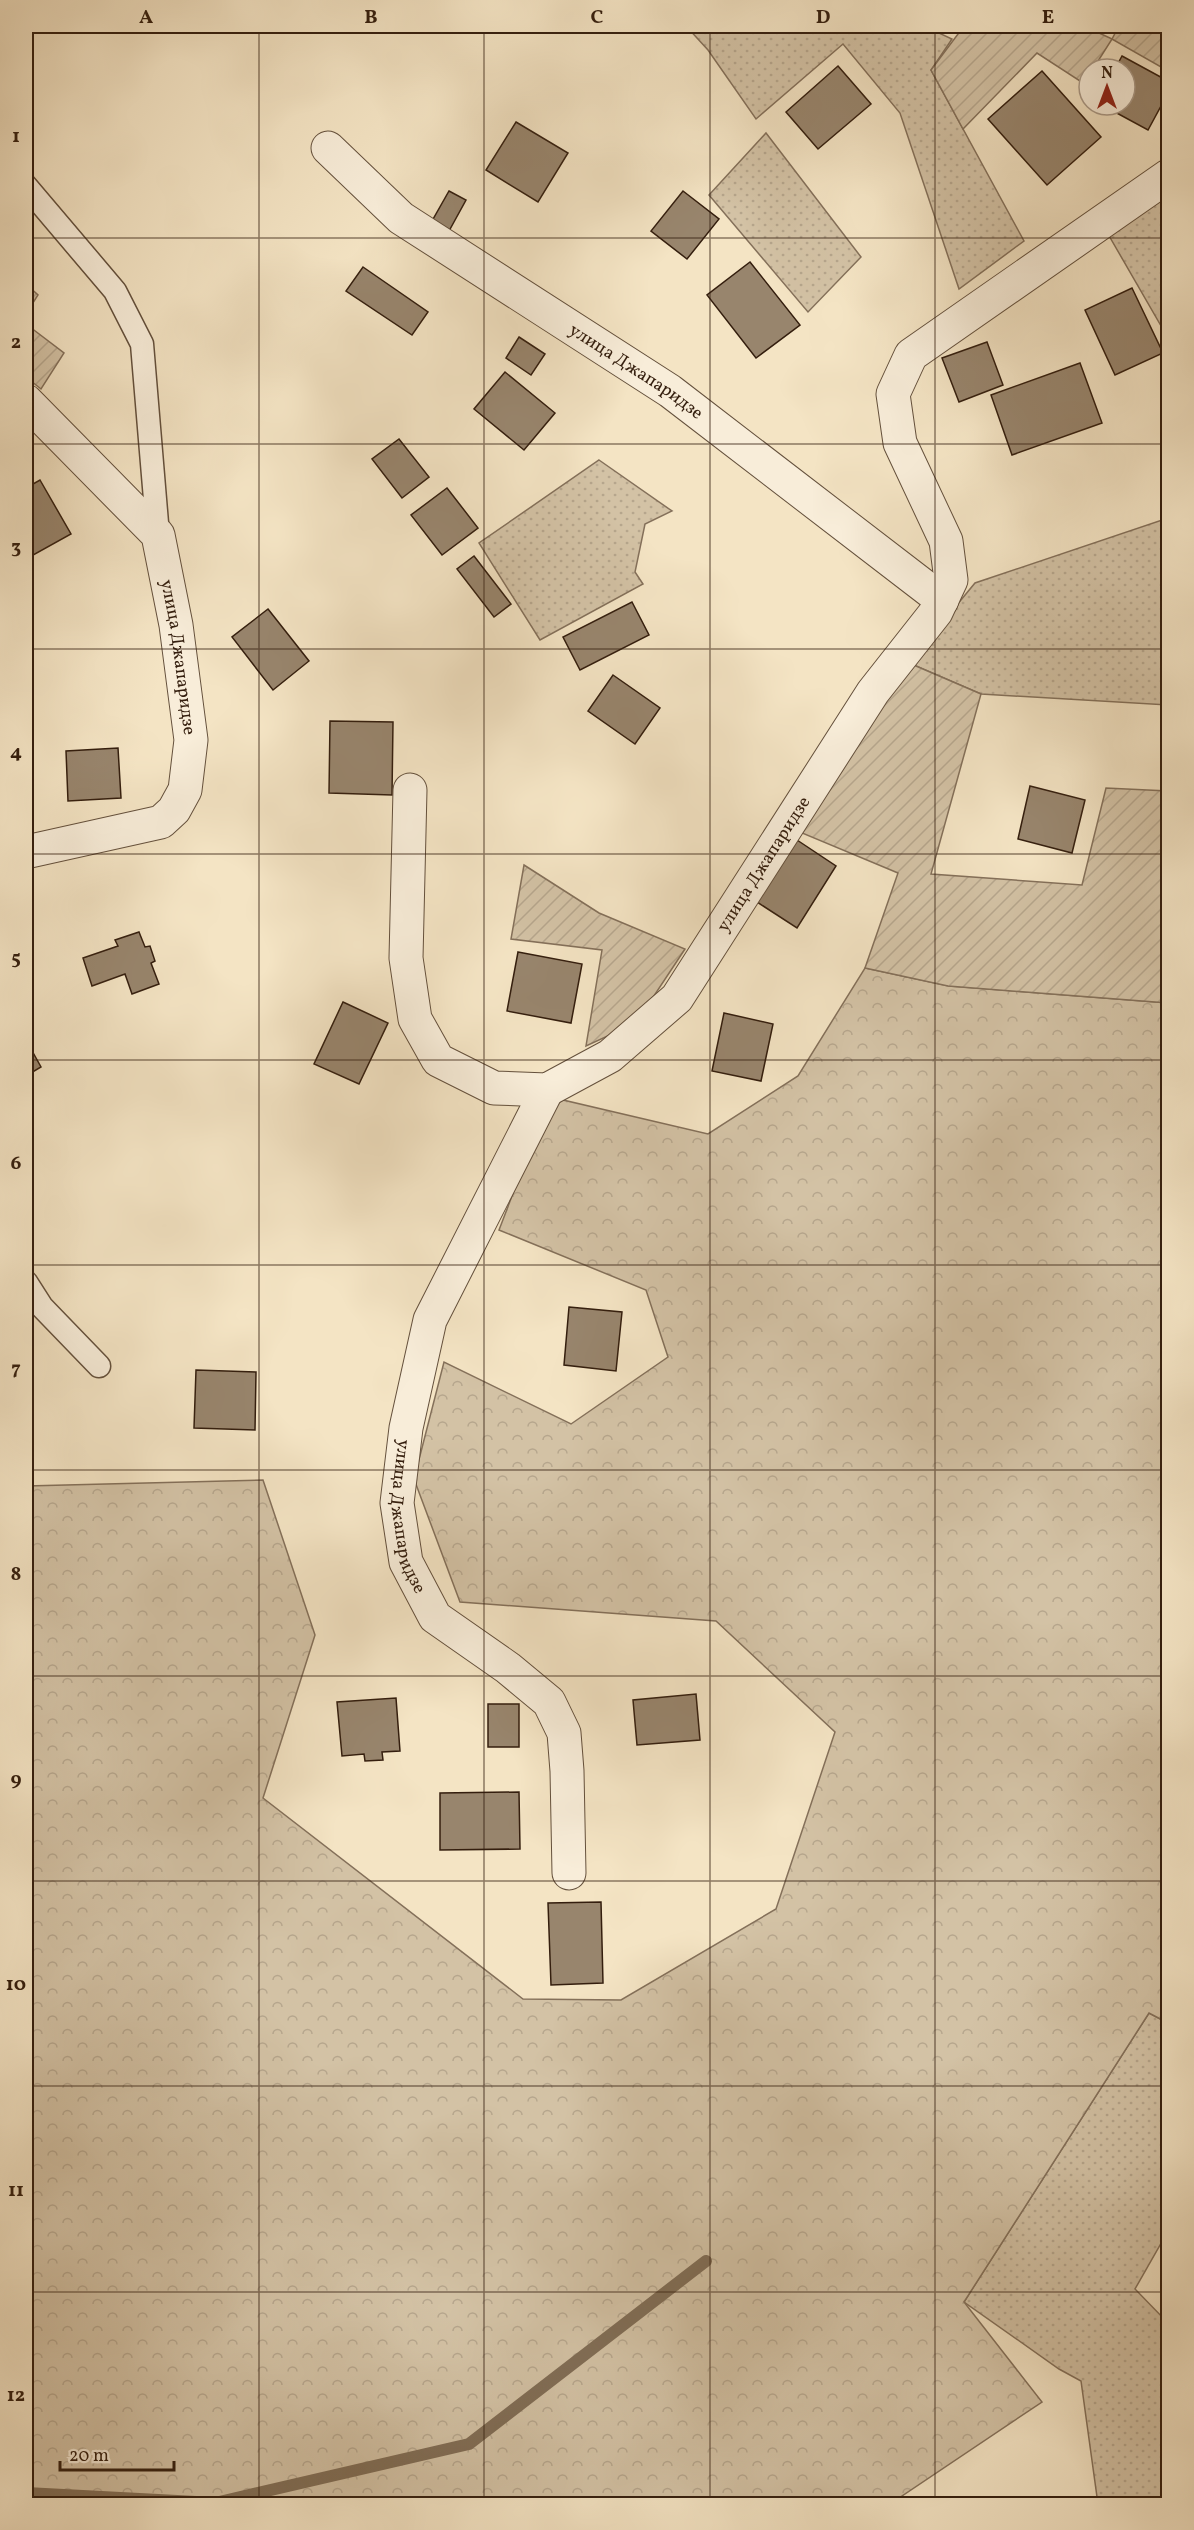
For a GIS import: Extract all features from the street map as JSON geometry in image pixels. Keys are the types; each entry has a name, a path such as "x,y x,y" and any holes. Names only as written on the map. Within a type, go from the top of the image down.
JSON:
{"street":[{"name":"улица Джапаридзе","path":"328,148 401,218 670,391 942,600"},
{"name":"улица Джапаридзе","path":"568,1873 567,1771 564,1733 549,1702 508,1668 435,1617 406,1562 397,1503 406,1428 429,1320 547,1090 610,1056 677,998 873,692 936,612 942,600 951,580 946,542 900,442 893,394 911,355 1168,176"},
{"path":"26,401 158,534"},
{"name":"улица Джапаридзе","path":"26,852 161,822 174,810 185,790 191,740 176,625 158,534"},
{"path":"410,790 406,958 415,1018 438,1060 494,1088 547,1090"}],"lane":[{"path":"26,186 114,291 142,344 158,534"},
{"path":"26,1282 42,1306 99,1365"}],"green space":[{"path":"686,26 924,26 952,39 931,70 1024,241 959,289 900,113 843,44 756,119 708,50"},
{"path":"964,26 1084,26 1112,39 1101,57 1077,57 1077,79 1037,53 963,129 931,70"},
{"path":"1119,26 1168,26 1168,71 1112,39"},
{"path":"766,133 861,257 808,312 709,195"},
{"path":"1168,190 1168,338 1108,234"},
{"path":"26,284 38,295 26,314"},
{"path":"26,324 64,353 41,389 26,377"},
{"path":"599,460 672,511 645,524 635,572 643,584 540,640 479,543"},
{"path":"1168,518 1168,705 981,694 909,663 975,583"},
{"path":"909,663 981,694 931,874 1082,885 1106,788 1168,791 1168,1003 948,986 865,968 898,873 802,833"},
{"path":"524,865 599,913 685,949 636,1023 586,1046 602,950 511,939"},
{"path":"865,968 949,986 1168,1003 1168,2023 1149,2013 964,2302 1042,2402 890,2504 26,2504 26,1486 263,1480 315,1635 263,1798 523,1999 621,2000 776,1909 835,1732 716,1621 460,1602 414,1479 444,1362 571,1424 668,1357 646,1290 499,1230 550,1097 708,1134 798,1076"},
{"path":"1149,2013 1168,2023 1168,2231 1135,2289 1168,2323 1168,2504 1098,2504 1081,2381 1059,2369 964,2302"}],"building":[{"path":"1137,64 1168,81 1168,93 1148,130 1124,117 1137,117"},
{"path":"838,66 871,104 818,149 786,112"},
{"path":"1042,71 1077,110 1077,117 1083,117 1101,137 1047,185 988,119"},
{"path":"516,122 568,153 538,202 486,170"},
{"path":"449,191 466,200 449,231 432,221"},
{"path":"683,191 719,219 687,259 651,231"},
{"path":"750,262 800,325 756,358 707,295"},
{"path":"363,267 428,312 412,335 346,291"},
{"path":"1132,288 1163,353 1115,375 1085,310"},
{"path":"519,337 545,354 531,375 506,358"},
{"path":"987,342 1003,385 959,402 942,358"},
{"path":"1080,363 1102,423 1012,455 991,395"},
{"path":"505,372 555,413 524,450 474,409"},
{"path":"399,439 429,477 402,498 372,459"},
{"path":"40,480 71,534 26,559 26,488"},
{"path":"447,488 478,528 442,555 411,515"},
{"path":"474,556 511,604 494,617 457,569"},
{"path":"632,602 649,635 580,670 563,637"},
{"path":"268,609 309,661 273,690 232,637"},
{"path":"613,675 660,708 635,744 588,711"},
{"path":"330,721 393,722 392,795 329,793"},
{"path":"118,748 121,798 68,801 66,751"},
{"path":"1030,786 1085,800 1072,853 1018,839"},
{"path":"797,840 836,866 797,928 757,902"},
{"path":"139,932 145,947 150,946 155,961 151,963 159,984 132,994 125,974 92,986 83,958 118,946 115,940"},
{"path":"518,952 582,964 571,1023 507,1011"},
{"path":"343,1002 388,1023 359,1084 314,1064"},
{"path":"724,1013 773,1024 761,1081 712,1071"},
{"path":"26,1040 41,1067 26,1076"},
{"path":"569,1307 622,1312 616,1371 564,1365"},
{"path":"196,1370 256,1372 255,1430 194,1428"},
{"path":"696,1694 700,1740 637,1745 633,1700"},
{"path":"396,1698 400,1751 382,1752 383,1760 365,1761 364,1754 342,1756 337,1702"},
{"path":"488,1704 519,1704 519,1747 488,1747"},
{"path":"519,1792 520,1849 440,1850 440,1793"},
{"path":"601,1902 603,1983 551,1985 548,1903"}],"waterway":[{"path":"26,2493 215,2503 469,2444 706,2261"}]}
